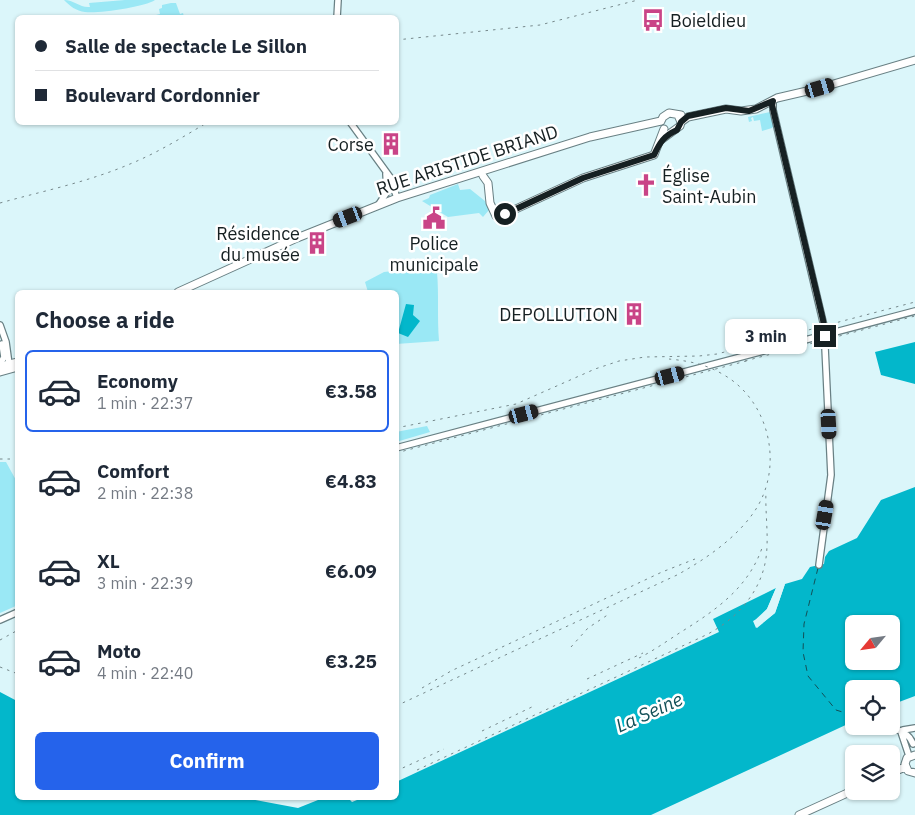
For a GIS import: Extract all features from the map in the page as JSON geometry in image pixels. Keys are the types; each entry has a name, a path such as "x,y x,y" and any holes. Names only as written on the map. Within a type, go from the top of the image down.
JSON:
{"main road":[{"path":"473,174 484,176 488,183 490,203 496,216 505,214 583,178 654,155 665,127 663,117 669,113 679,119 726,108 749,111 777,98 820,88 915,60"},
{"path":"665,127 677,130 679,119"},
{"name":"RUE ARISTIDE BRIAND","path":"182,290 297,238 379,204 590,137 665,127"},
{"path":"484,176 493,167"},
{"path":"1,369 15,362"},
{"path":"1,369 15,368"},
{"path":"905,767 905,762 913,756"},
{"path":"905,767 908,771 915,773"},
{"path":"900,769 905,767"},
{"path":"799,815 845,794"}],"street":[{"path":"337,15 338,0"},
{"path":"773,101 772,105 823,320 825,336 831,475 819,564"},
{"path":"352,125 379,161 386,175 387,192 379,204"},
{"path":"386,175 390,177 394,199"},
{"path":"399,447 915,312"},
{"path":"0,325 4,340 2,342 9,364 15,367"},
{"path":"6,355 15,360"},
{"path":"1,369 6,355"},
{"path":"0,620 15,613"},
{"path":"901,732 915,728"},
{"path":"901,732 911,738 914,743 911,752 913,756"},
{"path":"901,732 913,756"}],"shaded area":[{"path":"64,0 90,7 89,3 155,0 132,7 91,12 76,9"},
{"path":"176,3 180,14 183,13 184,15 156,15 160,14 159,9 162,8 162,5"},
{"path":"770,112 774,125 772,128 762,131 760,120 754,121 753,117 751,118 752,121 749,122 748,117"},
{"path":"458,184 460,190 470,189 485,201 489,210 483,217 479,213 448,217 422,201 429,198 430,195"},
{"path":"410,269 435,270 437,272 439,341 399,344 399,290 367,290 365,282 384,272"},
{"path":"427,426 430,432 399,441 399,431"},
{"path":"0,462 6,462 15,478 15,606 0,613"}],"water":[{"path":"406,304 414,305 413,315 420,321 408,337 399,333"},
{"path":"915,342 915,384 881,375 875,352"},
{"name":"La Seine","path":"915,487 915,696 900,702 900,680 845,680 845,725 651,815 0,815 0,692 15,700 15,800 256,800 298,808 318,800 350,800 352,802 357,800 399,800 399,781 719,632 713,619 776,588 767,609 754,621 757,628 775,613 785,584 802,579 810,567 824,564 825,557 829,551 857,538 881,500"}],"pier":[{"path":"785,584 775,613 756,628 753,621 759,618 767,609 778,587 773,604 766,615 756,623 757,625 768,617 776,604 782,586"}],"ferry route":[{"path":"818,568 804,624 803,652 808,676 836,710 845,713"}],"railway":[{"path":"399,40 540,25 638,0"},
{"path":"0,203 82,181 114,170 160,150 203,125"},
{"path":"399,427 516,404 595,369 619,361 645,357 717,354 915,302"},
{"path":"745,361 915,316"},
{"path":"399,705 677,575 721,546 749,519 765,492 769,473 770,454 767,435 761,417 752,401 739,386 724,375 711,368 669,359"},
{"path":"399,452 750,360"},
{"path":"0,459 15,459"},
{"path":"417,770 706,635 728,621 753,593 763,570 767,541 766,491"},
{"path":"639,658 694,624 729,597 748,575 762,548"},
{"path":"422,688 451,671 662,572 695,559"},
{"path":"571,647 588,628 609,614"},
{"path":"0,640 15,632"},
{"path":"587,679 643,653"},
{"path":"0,667 15,673"},
{"path":"482,731 536,705"},
{"path":"399,770 444,749"}],"place":[{"name":"Boieldieu","path":"653,20"},
{"name":"Corse","path":"391,144"},
{"name":"Église Saint-Aubin","path":"646,185"},
{"name":"Police municipale","path":"434,218"},
{"name":"Résidence du musée","path":"317,243"},
{"name":"DEPOLLUTION","path":"634,314"}],"route":[{"path":"505,214 583,178 654,155 661,140 677,130 681,122 688,116 726,108 741,111 756,110 773,101 772,105 823,320 825,336"}]}
